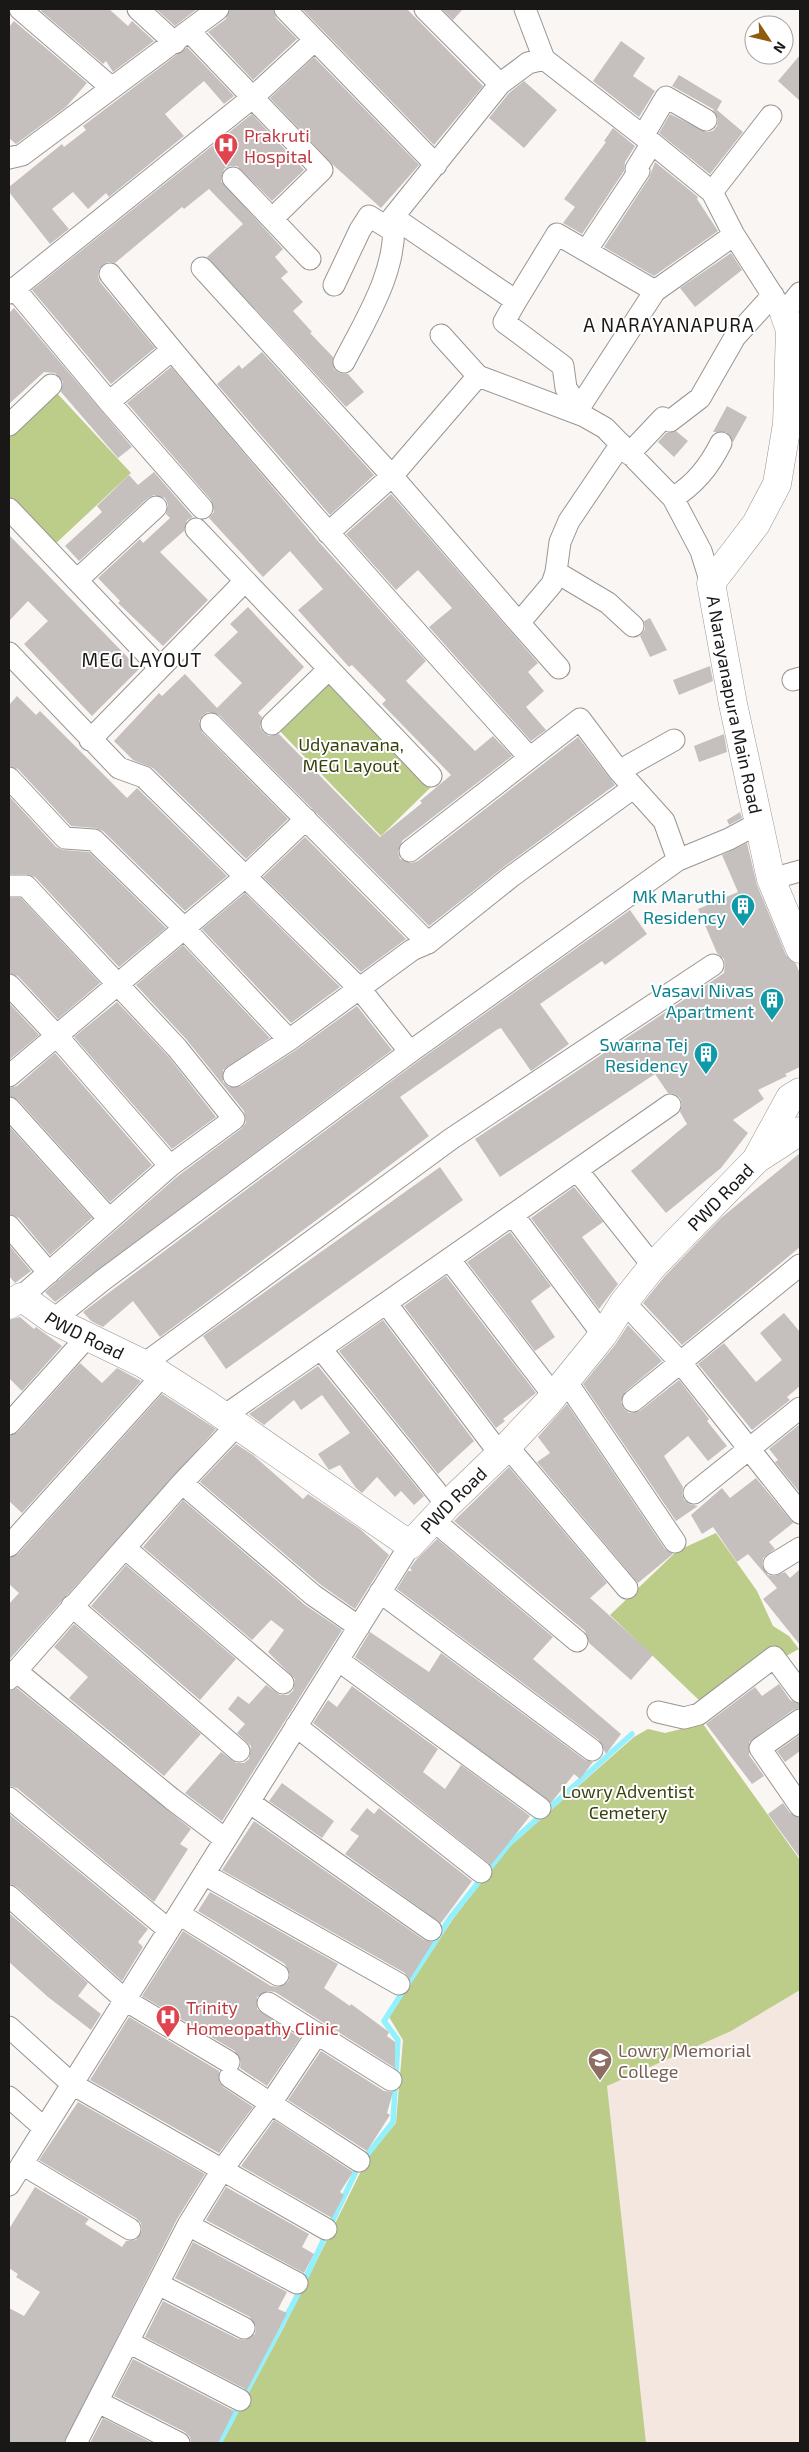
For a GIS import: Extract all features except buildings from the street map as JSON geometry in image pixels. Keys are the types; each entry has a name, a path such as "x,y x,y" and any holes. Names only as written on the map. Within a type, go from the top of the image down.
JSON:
{"street":[{"path":"20,9 112,88"},
{"path":"138,9 183,38 252,98 322,170 272,218"},
{"path":"9,158 22,155 183,38 218,9"},
{"path":"285,9 436,165"},
{"path":"425,9 500,84"},
{"path":"344,362 367,318 388,266 394,225 436,165 500,84 528,63 544,59 525,9"},
{"path":"202,508 12,290 252,98 315,40"},
{"name":"A Narayanapura Main Road","path":"544,59 648,139 712,192 734,235 790,307 793,430 778,484 756,524 711,583 757,824 771,879 800,949"},
{"path":"586,251 638,171 636,169 666,97 706,120"},
{"path":"712,192 771,116"},
{"path":"233,178 310,259"},
{"path":"334,285 360,230 369,216 394,225 516,301"},
{"path":"581,412 566,388 563,366 504,322 516,301 557,234 655,291"},
{"path":"581,412 655,291 734,235"},
{"path":"202,268 392,476 559,668"},
{"path":"110,274 172,350 328,533 529,757"},
{"path":"519,623 552,584 556,572 560,542 569,521 625,449 663,418 670,421 700,398 735,337 790,307"},
{"path":"441,334 478,376 581,412 605,428 673,498 702,550 711,583"},
{"path":"110,402 172,350"},
{"path":"328,533 392,476 478,376"},
{"path":"9,425 51,385"},
{"path":"673,498 689,488 710,465 721,443"},
{"path":"77,580 156,507"},
{"path":"9,509 160,668"},
{"path":"196,529 431,776"},
{"path":"556,572 617,609 634,626"},
{"path":"90,740 245,581"},
{"path":"9,653 90,740 119,768 144,777 360,989 410,1052"},
{"path":"272,724 329,669"},
{"path":"410,851 580,719 618,771 664,821 678,860"},
{"path":"211,724 428,943"},
{"path":"618,771 674,740"},
{"path":"9,778 65,838 94,840 184,928 289,1040"},
{"path":"234,1076 289,1040 412,950 428,943 512,876 633,788"},
{"path":"9,1076 245,877 306,819"},
{"path":"53,1320 103,1280 410,1052 678,860 729,839 757,824"},
{"path":"771,879 800,871"},
{"path":"9,886 26,886 177,1048 234,1119 170,1166 15,1301"},
{"path":"9,1546 153,1370 451,1139 713,965"},
{"path":"9,985 56,1035 170,1166"},
{"name":"PWD Road","path":"15,1301 153,1370 231,1421 410,1545 440,1512 504,1450 560,1388 604,1334 624,1302 654,1266 756,1160 790,1098 800,1092"},
{"path":"225,1839 13,1675 72,1606 182,1484 231,1421 321,1349 670,1105"},
{"path":"9,1108 109,1219"},
{"path":"756,1160 800,1130"},
{"path":"577,1170 654,1266"},
{"path":"513,1215 604,1334"},
{"path":"9,1226 49,1273"},
{"path":"449,1259 560,1388 675,1542"},
{"path":"633,1401 800,1265"},
{"path":"624,1302 681,1363 800,1513"},
{"path":"386,1303 504,1450 627,1588"},
{"path":"9,1424 88,1336"},
{"path":"321,1349 440,1512 577,1642"},
{"path":"694,1493 800,1408"},
{"path":"182,1484 313,1595 359,1627"},
{"path":"9,2185 410,1545"},
{"path":"125,1548 283,1683"},
{"path":"774,1564 800,1548"},
{"path":"380,1592 592,1750"},
{"path":"72,1606 239,1751"},
{"path":"658,1712 684,1718 699,1714 774,1657 800,1692"},
{"path":"338,1660 540,1808"},
{"path":"800,1720 760,1748 800,1806"},
{"path":"296,1726 481,1872"},
{"path":"9,1798 174,1922 278,1975"},
{"path":"249,1802 431,1930"},
{"path":"204,1874 399,1984"},
{"path":"9,1896 124,2000 230,2069 271,2104 359,2161"},
{"path":"268,2003 391,2080"},
{"path":"9,2027 72,2084 326,2229"},
{"path":"76,2443 188,2225 222,2170 271,2104 317,2034"},
{"path":"9,2097 44,2128"},
{"path":"22,2164 130,2229"},
{"path":"188,2225 297,2282"},
{"path":"158,2284 244,2328"},
{"path":"128,2342 240,2400"},
{"path":"98,2402 179,2443"}],"shaded area":[{"name":"Lowry Memorial College","path":"703,1724 800,1860 800,2443 222,2443 285,2325 368,2157 396,2123 403,2040 389,2017 453,1919 513,1843 634,1737 648,1729 665,1733"}],"green space":[{"path":"56,392 131,473 53,546 9,499 9,436"},
{"name":"Udyanavana, MEG Layout","path":"326,678 431,787 381,836 276,727"},
{"path":"716,1533 757,1591 773,1626 789,1636 799,1649 701,1702 610,1615 677,1551"},
{"name":"Lowry Memorial College","path":"703,1724 800,1860 800,1990 731,2031 607,2086 646,2443 222,2443 285,2325 368,2157 396,2123 403,2040 389,2017 453,1919 506,1850 634,1737 648,1729 665,1733"}],"waterway":[{"path":"219,2443 296,2298 359,2165 393,2122 398,2040 384,2021 450,1918 509,1844 632,1734"}],"place":[{"name":"Prakruti Hospital","path":"226,166"},
{"name":"Mk Maruthi Residency","path":"743,927"},
{"name":"Vasavi Nivas Apartment","path":"772,1021"},
{"name":"Swarna Tej Residency","path":"706,1075"},
{"name":"Trinity Homeopathy Clinic","path":"168,2038"},
{"name":"Lowry Memorial College","path":"600,2081"}],"district":[{"name":"A NARAYANAPURA","path":"669,324"},
{"name":"MEG LAYOUT","path":"142,659"}],"park label":[{"name":"Lowry Adventist Cemetery","path":"628,1801"}]}
